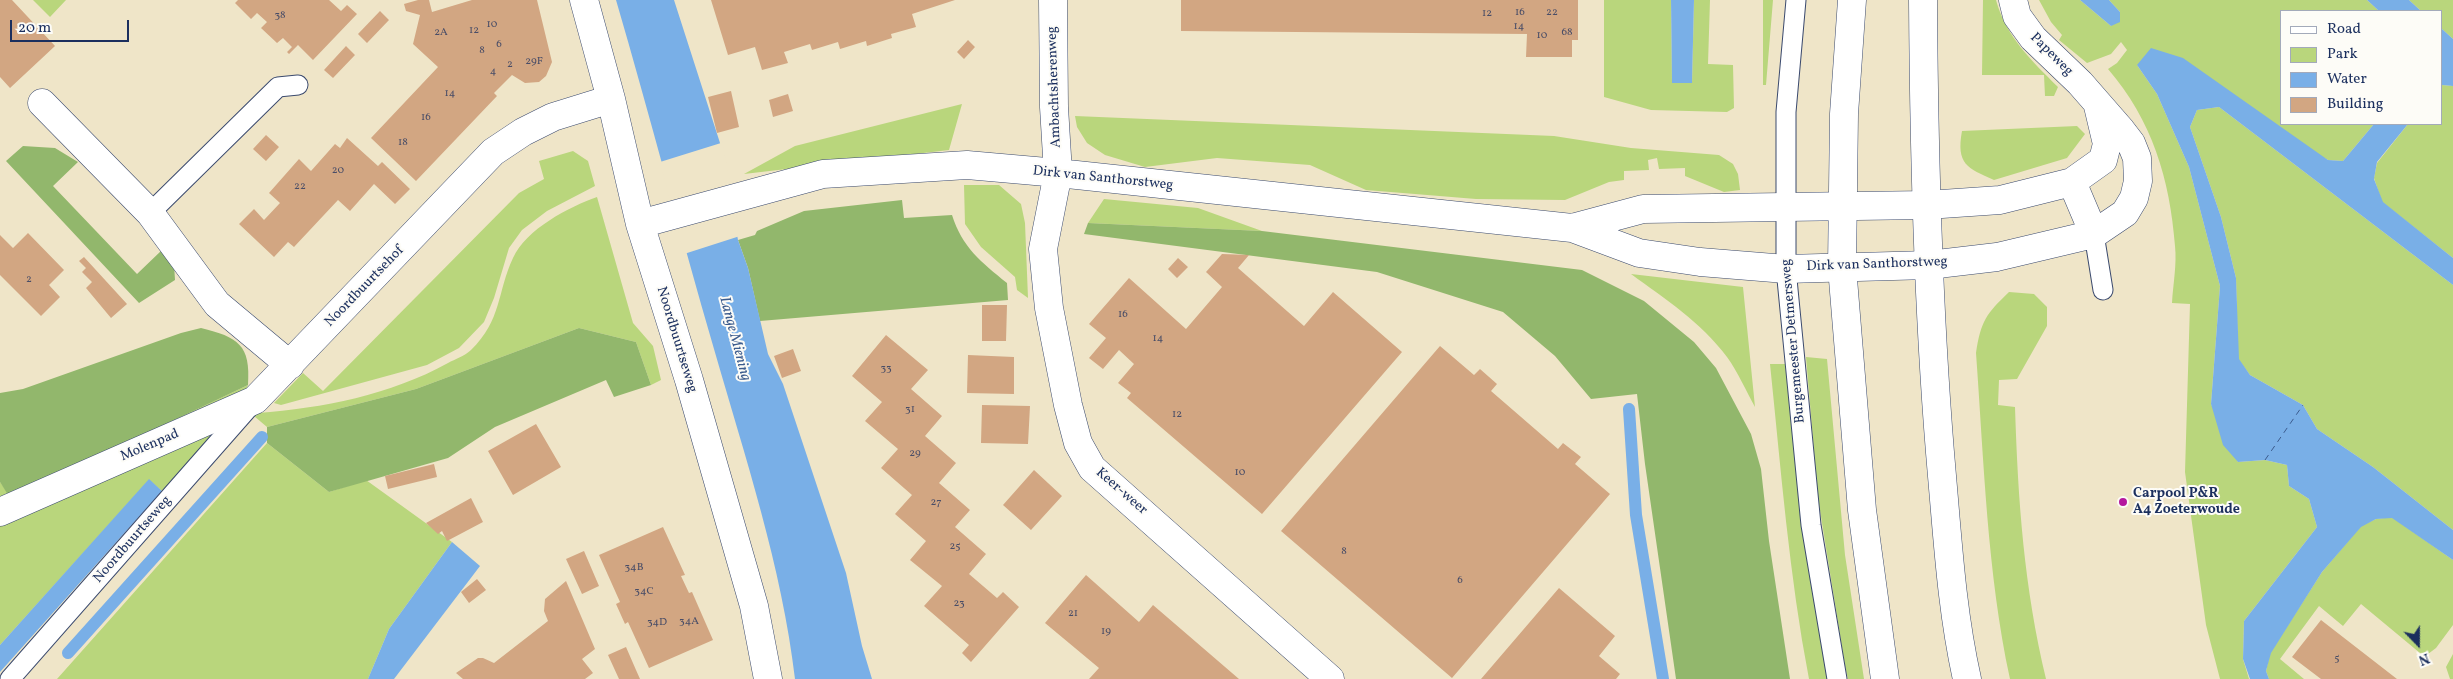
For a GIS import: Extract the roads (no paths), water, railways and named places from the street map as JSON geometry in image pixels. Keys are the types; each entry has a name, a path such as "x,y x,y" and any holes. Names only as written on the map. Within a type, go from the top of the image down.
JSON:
{"street":[{"name":"Noordbuurtseweg","path":"584,0 611,99 650,221 689,380 754,606 768,679"},
{"name":"Ambachtsherenweg","path":"1053,0 1054,107 1058,173"},
{"path":"1852,0 1844,114 1842,267 1862,510 1885,679"},
{"path":"1923,0 1927,205 1936,409 1950,568 1960,648 1967,679"},
{"name":"Papeweg","path":"2013,0 2017,16 2032,38 2080,83 2131,143 2137,158 2138,181 2134,198 2125,213 2094,234"},
{"name":"Noordbuurtsehof","path":"290,365 493,152 523,132 553,117 611,99"},
{"path":"42,102 150,213 217,304 290,365"},
{"name":"Papeweg","path":"2072,182 2102,160 2107,144 2098,105"},
{"name":"Dirk van Santhorstweg","path":"650,221 741,194 823,174 967,165 1572,228 1639,253 1700,262 1786,269 1929,265 1998,257 2094,234"},
{"name":"Keer-weer","path":"1058,173 1043,249 1051,323 1078,443 1092,468 1163,528 1330,679"},
{"name":"Dirk van Santhorstweg","path":"1572,228 1643,209 1927,205 2000,200 2072,182"},
{"path":"2072,182 2094,234"},
{"name":"Molenpad","path":"0,512 255,400 290,365"}],"lane":[{"name":"Burgemeester Detmersweg","path":"1796,0 1786,112 1786,269 1812,525 1837,679"},
{"path":"150,213 278,87 298,85"},
{"path":"2094,234 2103,290"},
{"name":"Noordbuurtseweg","path":"10,679 255,400"}],"water":[{"name":"Lange Miening","path":"616,0 674,0 720,143 738,240 748,268 768,354 783,384 846,573 862,646 872,679 795,679 781,595 761,512"},
{"path":"1671,0 1694,0 1692,83 1672,83"},
{"path":"2080,0 2109,0 2120,12 2120,22 2111,26"},
{"path":"2367,0 2409,0 2420,10 2378,10"},
{"path":"2443,30 2453,39 2453,86 2443,85"},
{"path":"2151,48 2183,58 2328,160 2343,161 2373,125 2407,125 2377,162 2374,179 2383,202 2453,258 2453,285 2219,107 2197,110 2190,127 2221,217 2236,278 2239,359 2250,375 2303,405 2317,429 2373,467 2453,530 2453,560 2392,518 2376,519 2361,527 2322,572 2271,653 2266,671 2269,679 2250,679 2243,659 2244,621 2317,527 2309,499 2289,486 2287,465 2265,460 2238,462 2223,445 2211,404 2220,286 2189,167 2157,94 2137,65"},
{"path":"149,479 162,491 0,672 0,645"},
{"path":"452,542 480,566 394,679 368,679 389,629"}],"waterway":[{"path":"1629,409 1636,515 1663,679"},
{"path":"68,653 262,437"}],"place":[{"name":"Carpool P&R A4 Zoeterwoude","path":"2123,502"}]}
